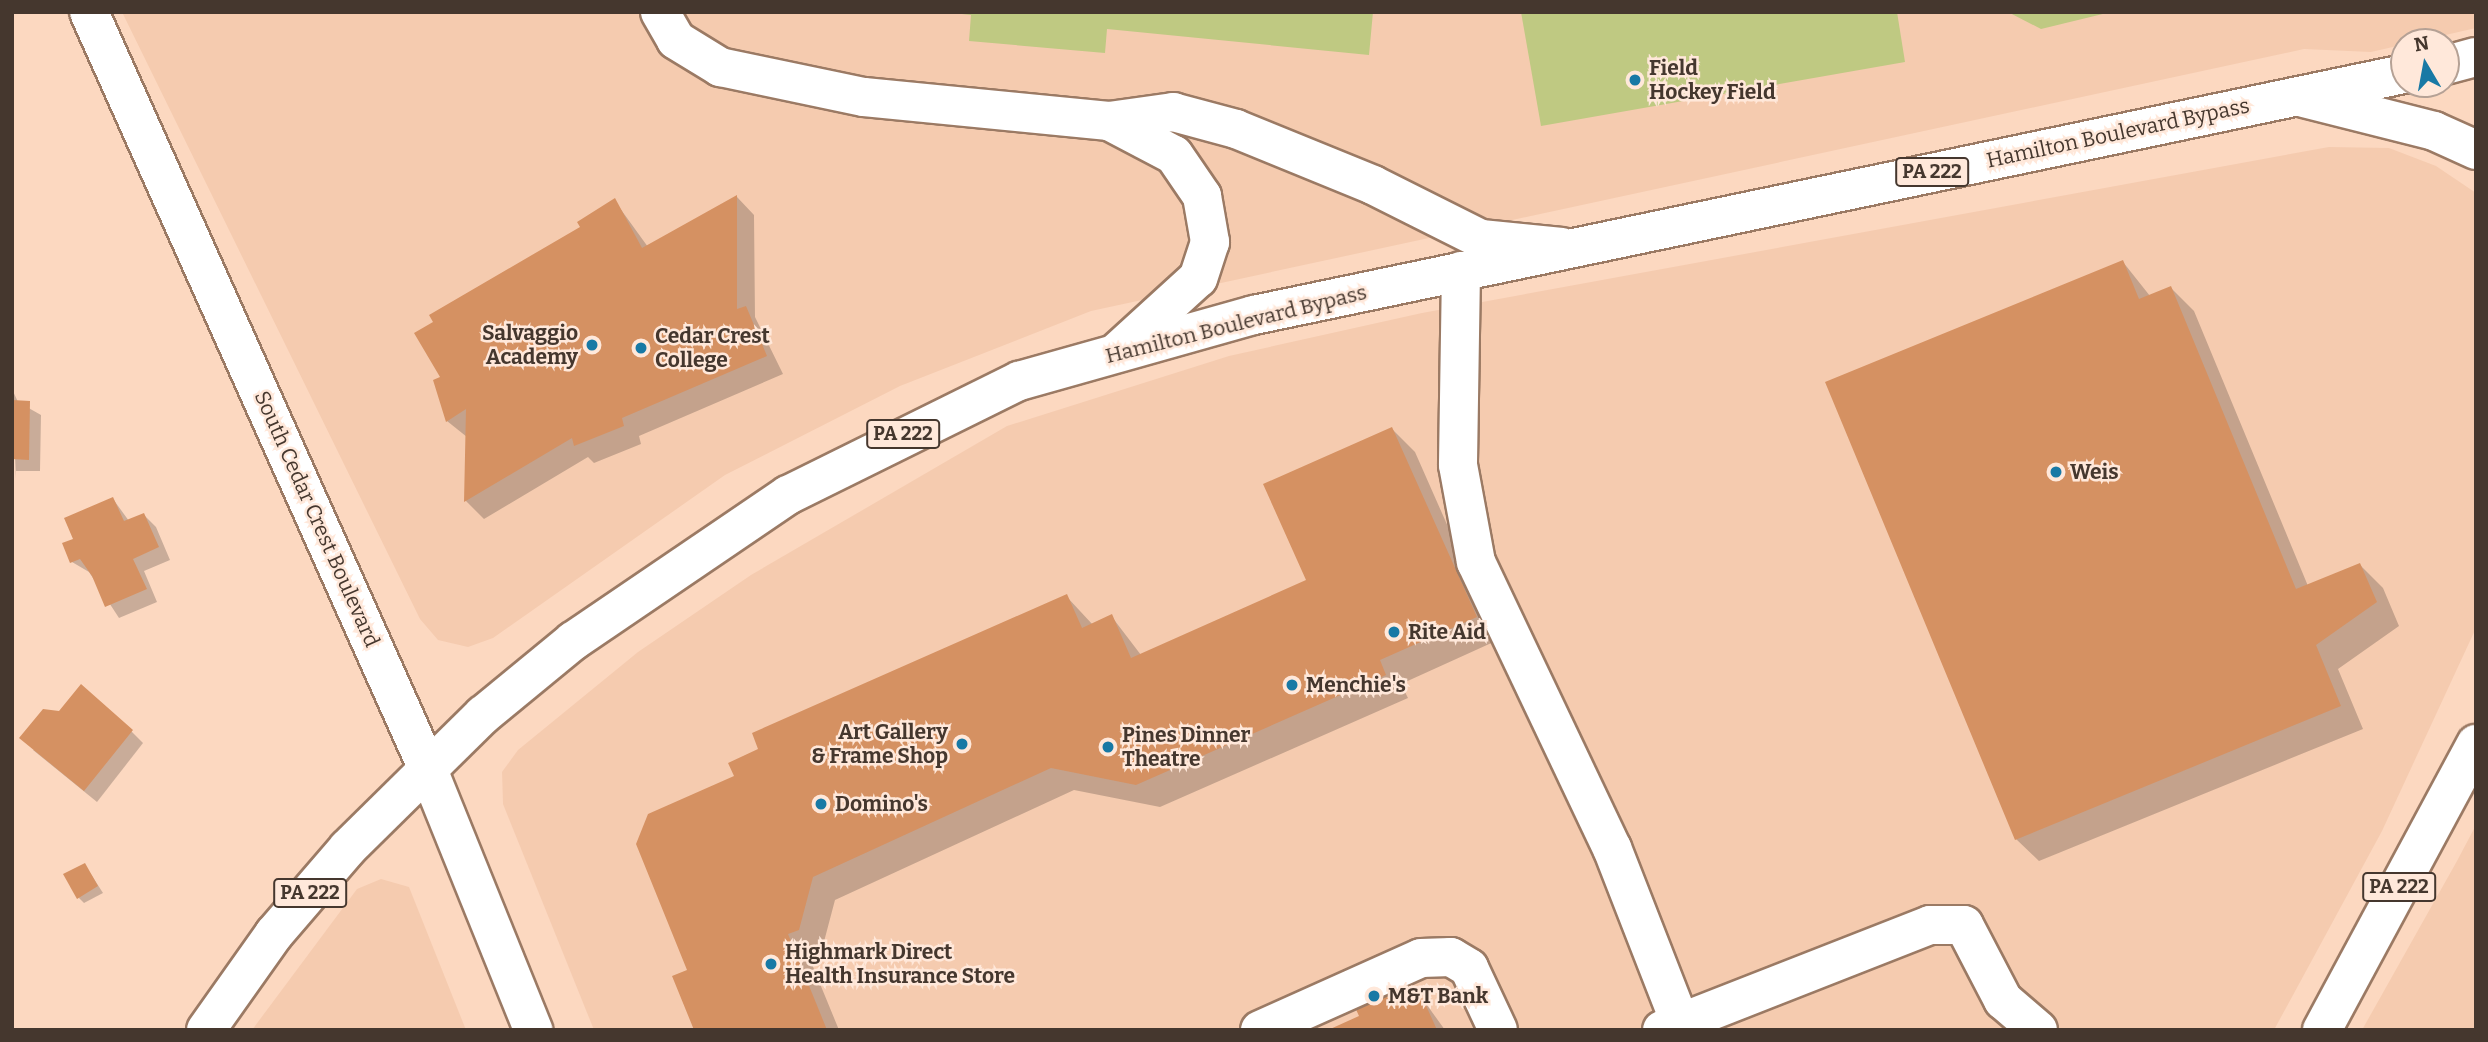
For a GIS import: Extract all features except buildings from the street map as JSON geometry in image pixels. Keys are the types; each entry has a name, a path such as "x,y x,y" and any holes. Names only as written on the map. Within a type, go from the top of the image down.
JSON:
{"main road":[{"name":"South Cedar Crest Boulevard","path":"89,12 427,768 531,1030"},
{"path":"660,12 676,40 720,67 864,97 1109,121 1173,112 1224,125 1373,185 1481,239 1570,248"},
{"name":"Hamilton Boulevard Bypass","path":"206,1030 274,934 427,768 573,640 788,495 1019,381 1118,351 1461,271 2390,77"},
{"path":"2295,96 2434,131 2476,150"},
{"path":"1109,121 1174,155 1202,196 1210,242 1198,278 1118,351"},
{"path":"1461,271 1463,507 1476,562 1612,848 1671,1026 1930,925 1964,925 2003,1000 2038,1030"},
{"name":"PA 222","path":"2322,1030 2476,744"},
{"path":"1260,1030 1421,958 1451,957 1469,968 1498,1030"}],"shaded area":[{"name":"Cedar Crest College","path":"122,12 2476,12 2476,28 2460,32 2460,28 2390,28 2390,48 2371,52 2304,49 1091,311 900,386 725,475 493,638 468,647 438,640 420,619"},
{"path":"2329,147 2389,148 2436,166 2476,193 2476,628 2382,831 2274,1030 594,1030 503,804 502,772 518,750 638,652 751,575 1007,426 1229,356 1422,313"},
{"path":"2476,825 2476,1030 2362,1030 2457,861"},
{"path":"381,879 409,887 466,1030 252,1030 357,889"}],"green space":[{"path":"944,12 1373,12 1369,55 1107,29 1105,53 969,41 971,15"},
{"name":"Field Hockey Field","path":"1521,12 1897,12 1905,62 1541,126"},
{"path":"2008,12 2111,12 2041,29"}],"place":[{"name":"Field Hockey Field","path":"1635,80"},
{"name":"Salvaggio Academy","path":"592,345"},
{"name":"Cedar Crest College","path":"641,348"},
{"name":"Weis","path":"2056,472"},
{"name":"Rite Aid","path":"1394,632"},
{"name":"Menchie's","path":"1292,685"},
{"name":"Art Gallery & Frame Shop","path":"962,744"},
{"name":"Pines Dinner Theatre","path":"1108,747"},
{"name":"Domino's","path":"821,804"},
{"name":"Highmark Direct Health Insurance Store","path":"771,964"},
{"name":"M&T Bank","path":"1374,996"}]}
